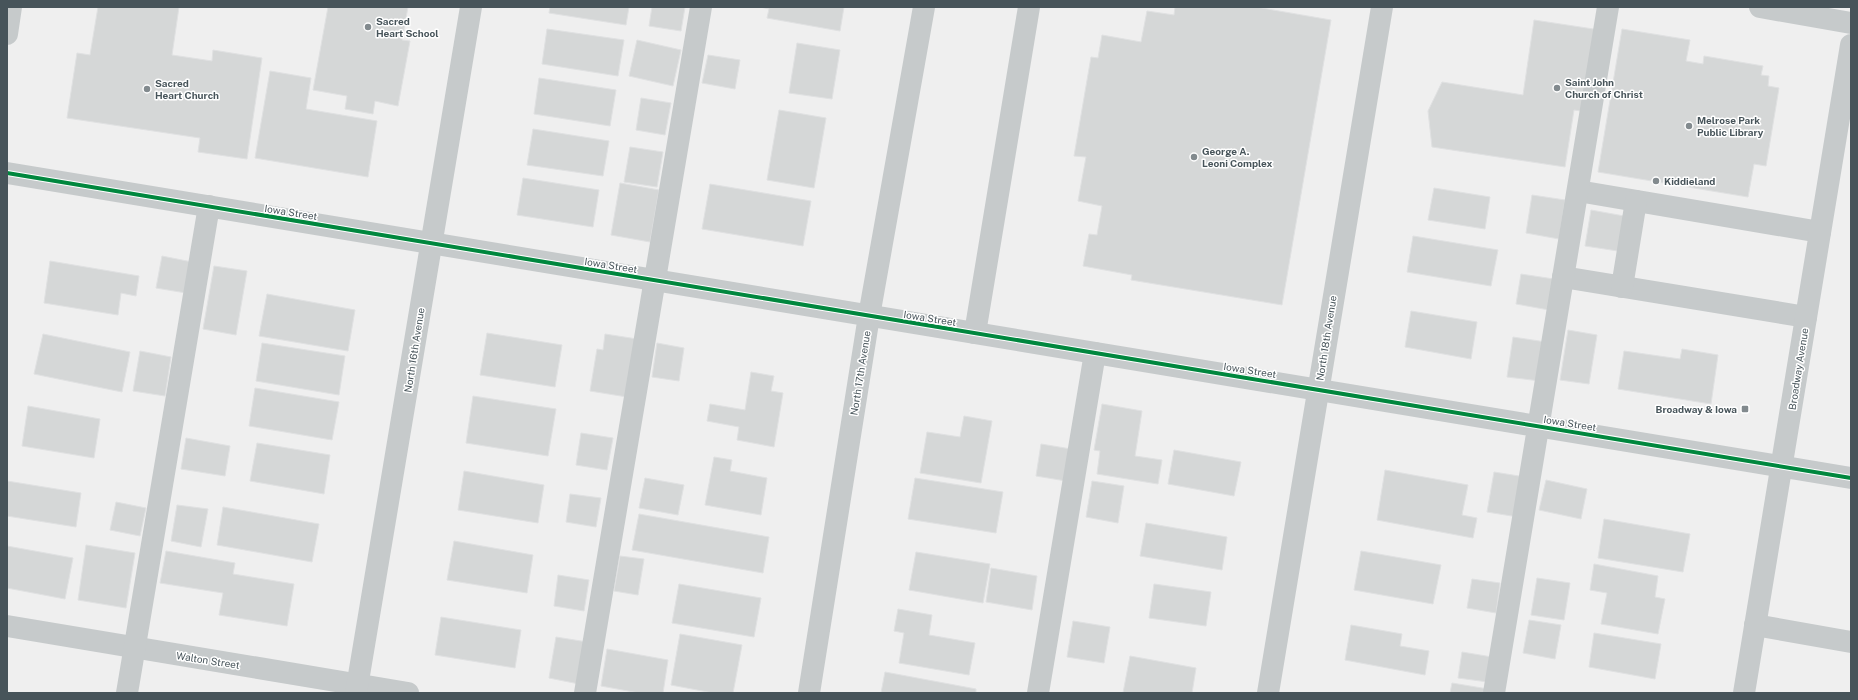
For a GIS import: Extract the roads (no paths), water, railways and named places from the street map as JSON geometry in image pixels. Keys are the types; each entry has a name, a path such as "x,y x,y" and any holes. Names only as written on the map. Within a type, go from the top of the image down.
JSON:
{"street":[{"path":"7,34 11,7"},
{"name":"North 16th Avenue","path":"357,689 471,7"},
{"path":"585,693 701,7"},
{"name":"North 17th Avenue","path":"809,693 869,316 924,7"},
{"path":"975,333 1029,7"},
{"name":"North 18th Avenue","path":"1268,693 1382,7"},
{"path":"1494,693 1608,7"},
{"path":"1760,7 1851,23"},
{"name":"Broadway Avenue","path":"1744,693 1851,45"},
{"name":"Iowa Street","path":"7,173 1851,478"},
{"path":"1578,191 1820,232"},
{"path":"1622,287 1636,201"},
{"path":"127,693 209,206"},
{"path":"1563,277 1806,317"},
{"path":"1038,693 1095,353"},
{"path":"1755,625 1851,642"},
{"name":"Walton Street","path":"7,626 357,689 408,693"}],"place":[{"name":"Sacred Heart School","path":"368,27"},
{"name":"Saint John Church of Christ","path":"1557,88"},
{"name":"Sacred Heart Church","path":"147,89"},
{"name":"Melrose Park Public Library","path":"1689,126"},
{"name":"George A. Leoni Complex","path":"1194,157"},
{"name":"Kiddieland","path":"1656,181"},
{"name":"Broadway & Iowa","path":"1745,409"}]}
